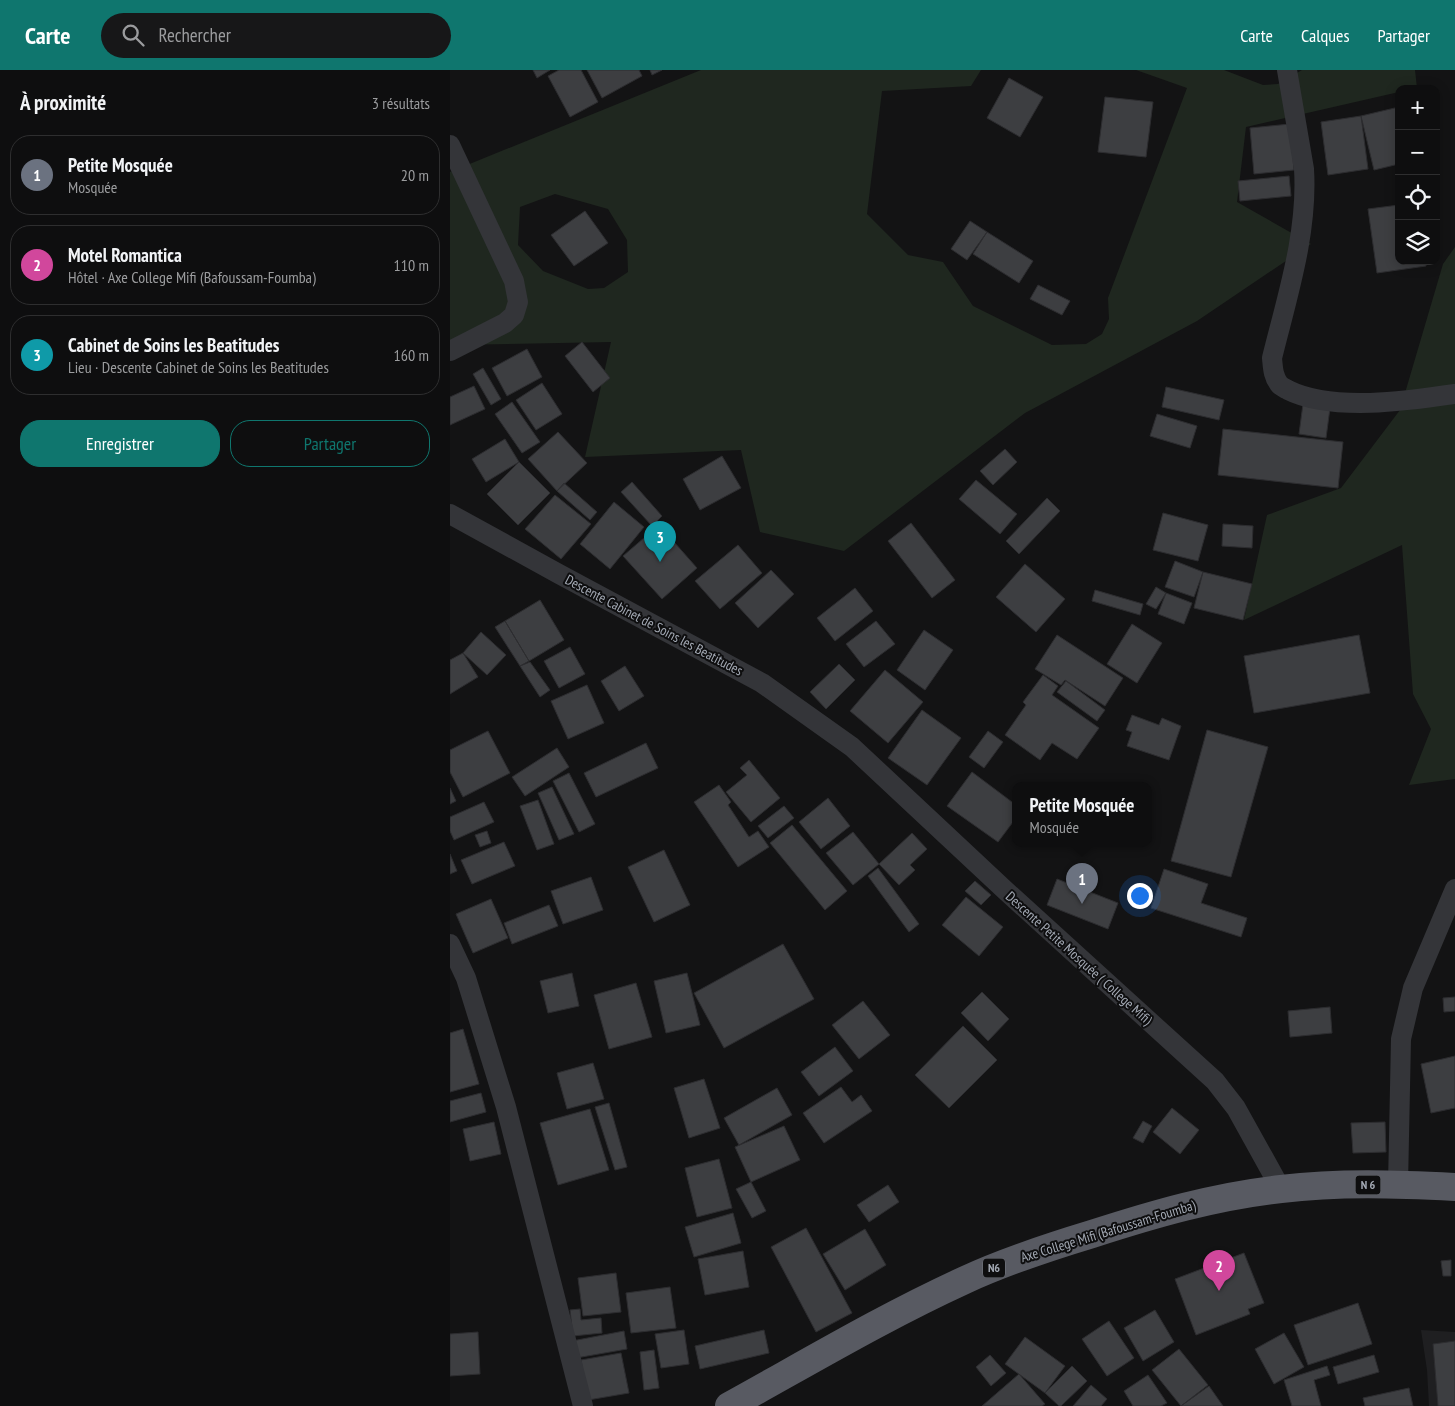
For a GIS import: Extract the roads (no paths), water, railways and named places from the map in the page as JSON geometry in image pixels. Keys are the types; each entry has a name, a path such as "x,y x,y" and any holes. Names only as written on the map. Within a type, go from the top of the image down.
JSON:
{"highway":[{"name":"N 6","path":"1281,1189 1398,1185 1455,1187"},
{"name":"Axe College Mifi (Bafoussam-Foumba)","path":"729,1406 906,1308 966,1279 1026,1255 1168,1211 1216,1200 1281,1189"}],"street":[{"path":"1287,70 1305,185 1298,252 1272,358 1273,373 1276,379 1280,385 1299,396 1339,403 1411,401 1455,394"},
{"path":"450,146 514,281 518,302 514,315 505,323 450,351"},
{"name":"Descente Cabinet de Soins les Beatitudes","path":"450,514 762,683 852,746"},
{"name":"Descente Petite Mosquée ( College Mifi)","path":"852,746 1215,1081 1236,1108 1281,1189"},
{"path":"1398,1185 1401,1038 1413,988 1455,889"},
{"path":"450,944 466,978 506,1107 583,1406"}],"place":[{"name":"Cabinet de Soins les Beatitudes","path":"660,562"},
{"name":"Petite Mosquée","path":"1082,904"},
{"name":"Motel Romantica","path":"1219,1291"}]}
